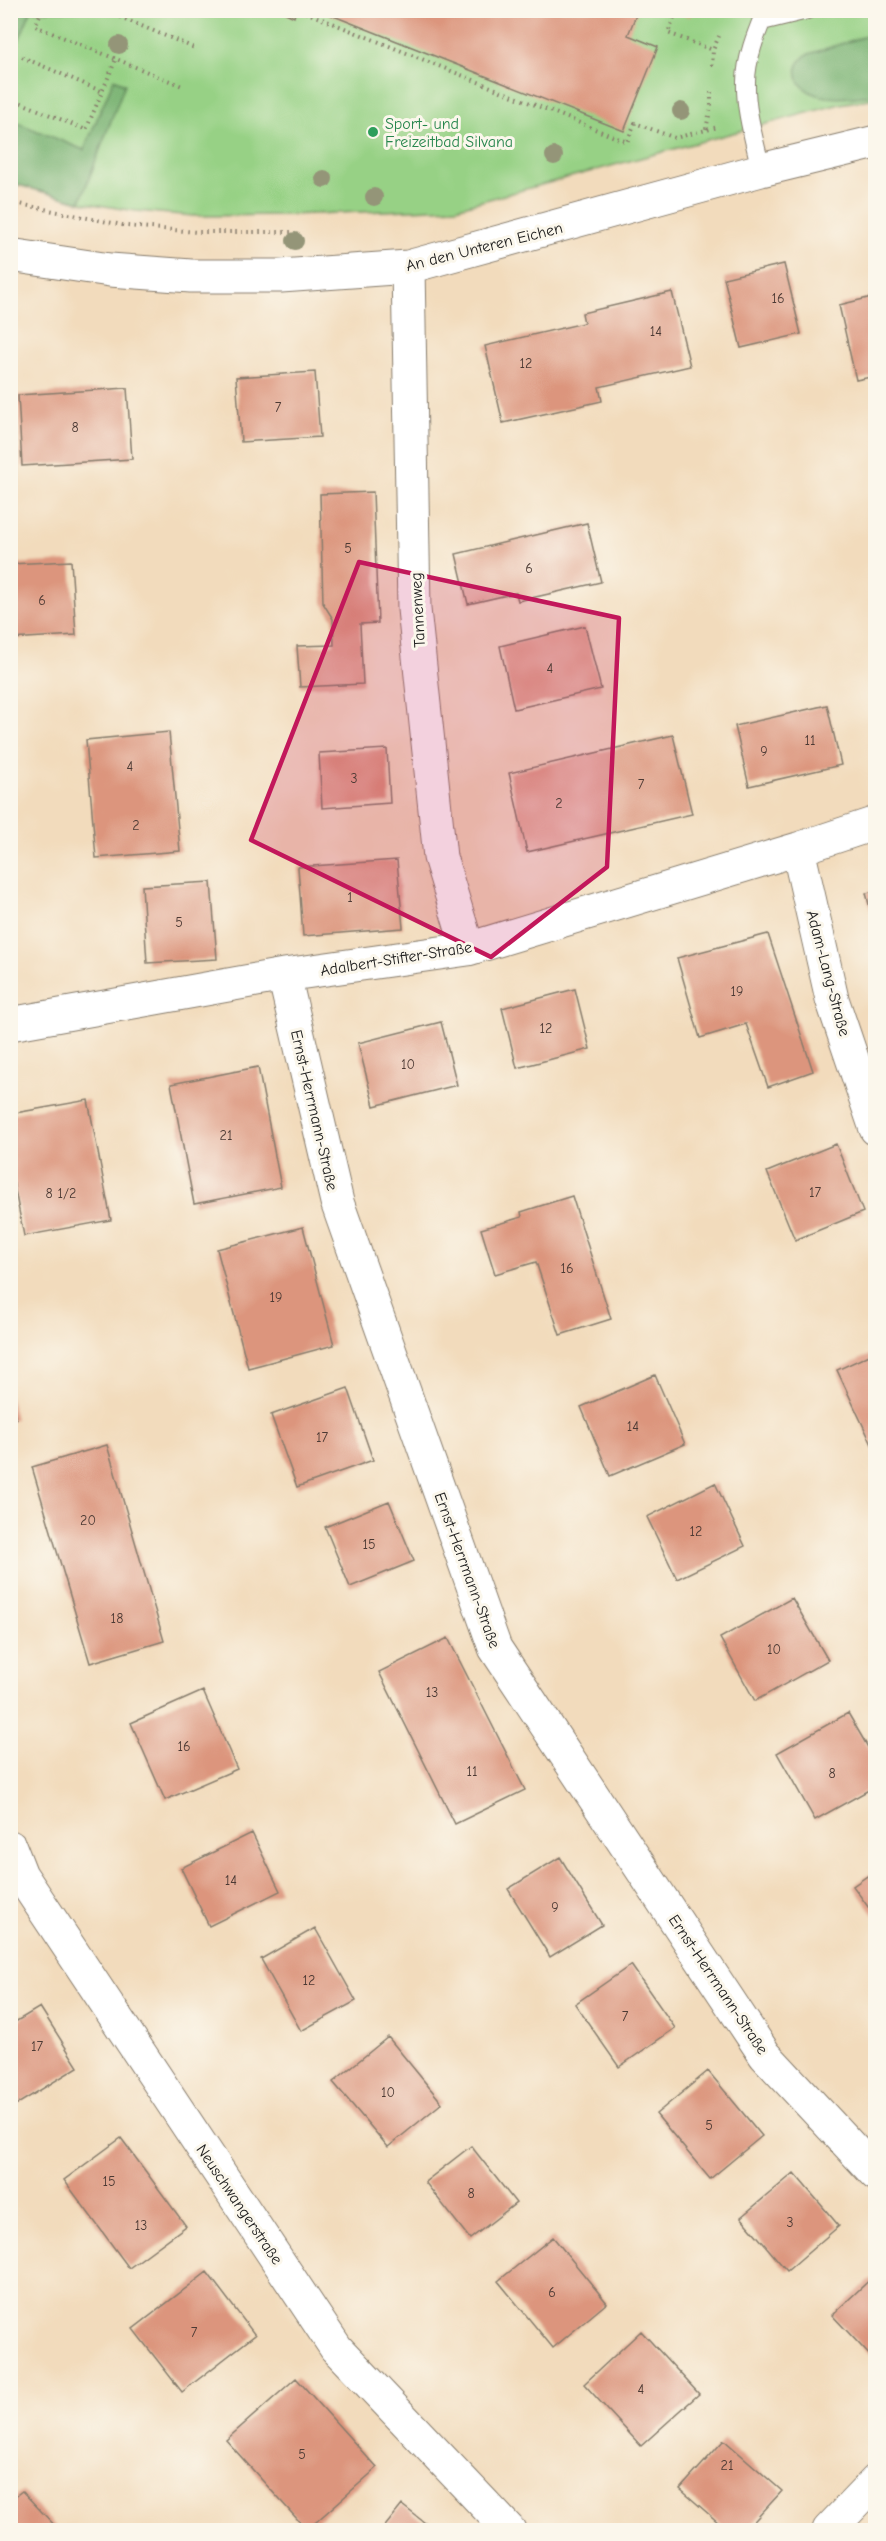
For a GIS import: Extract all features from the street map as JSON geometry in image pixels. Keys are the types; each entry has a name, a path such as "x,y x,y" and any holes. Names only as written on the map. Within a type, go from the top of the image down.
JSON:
{"street":[{"name":"An den Unteren Eichen","path":"10,255 110,270 191,276 281,276 408,267 761,170 876,142"},
{"name":"Tannenweg","path":"408,267 414,609 440,857 468,949"},
{"name":"Adalbert-Stifter-Straße","path":"10,1024 284,975 468,949 798,849 876,823"},
{"name":"Adam-Lang-Straße","path":"798,849 832,999 876,1129"},
{"name":"Ernst-Herrmann-Straße","path":"284,975 337,1202 495,1648 765,2055 876,2174"},
{"name":"Neuschwangerstraße","path":"10,1847 21,1875 336,2348 509,2530"},
{"path":"830,2530 876,2481"}],"lane":[{"path":"761,170 750,119 746,82 748,63 764,16 807,10"}],"path":[{"path":"42,10 35,26 182,86"},
{"path":"103,10 197,49"},
{"path":"300,10 627,142 635,123 675,138 750,119"},
{"path":"676,12 668,33 713,50"},
{"path":"22,57 102,92"},
{"path":"10,98 87,130 116,59"},
{"path":"10,202 128,226 197,232 303,232"}],"highlighted area":[{"path":"359,562 619,618 607,867 491,957 251,840"}],"green space":[{"name":"Sport- und Freizeitbad Silvana","path":"10,11 875,11 875,98 840,104 456,208 290,215 194,216 136,211 80,202 11,183"},
{"path":"10,11 31,11 11,59"},
{"path":"875,33 875,95 844,98 821,96 812,93 798,79 796,72 798,66 806,55"},
{"path":"114,79 125,84 80,202 11,183 11,120 84,150"}],"building":[{"path":"279,10 296,10 294,17"},
{"path":"638,10 628,35 658,47 624,131 321,11"},
{"path":"673,10 692,10 690,17"},
{"path":"784,264 801,334 741,348 724,278"},
{"path":"672,292 690,366 599,387 602,401 503,423 485,346 584,323 582,313"},
{"path":"876,296 876,376 856,380 839,305"},
{"path":"315,372 320,437 241,442 236,377"},
{"path":"127,388 132,459 22,466 18,395"},
{"path":"373,492 378,623 360,624 363,684 300,687 297,646 334,645 333,619 323,603 320,494"},
{"path":"587,523 601,582 518,601 516,593 468,604 456,554"},
{"path":"71,561 76,635 10,639 10,564"},
{"path":"585,626 601,689 514,709 500,646"},
{"path":"827,705 841,765 749,786 735,726"},
{"path":"169,732 180,851 96,858 86,740"},
{"path":"673,735 692,814 527,852 509,773"},
{"path":"387,749 390,803 322,808 319,753"},
{"path":"397,860 403,928 303,936 298,867"},
{"path":"211,882 217,959 147,963 142,886"},
{"path":"876,891 876,927 875,927 866,893"},
{"path":"768,934 813,1071 768,1087 746,1024 700,1038 677,958"},
{"path":"575,989 590,1049 517,1068 502,1008"},
{"path":"441,1022 457,1085 374,1106 358,1043"},
{"path":"258,1067 281,1187 194,1204 171,1084"},
{"path":"88,1100 111,1220 24,1236 10,1165 10,1114"},
{"path":"836,1144 863,1212 795,1240 767,1172"},
{"path":"572,1196 611,1319 560,1335 536,1262 495,1274 481,1229 522,1217 521,1212"},
{"path":"303,1227 334,1345 248,1368 217,1249"},
{"path":"876,1352 876,1453 837,1370"},
{"path":"655,1375 685,1444 610,1476 581,1407"},
{"path":"348,1388 373,1460 297,1487 271,1415"},
{"path":"10,1397 16,1419 10,1420"},
{"path":"107,1445 164,1641 90,1663 32,1467"},
{"path":"715,1483 745,1546 677,1579 647,1517"},
{"path":"389,1501 414,1561 350,1587 325,1527"},
{"path":"792,1598 828,1660 755,1701 720,1638"},
{"path":"448,1638 525,1790 455,1824 379,1672"},
{"path":"203,1691 237,1769 165,1800 131,1723"},
{"path":"848,1713 876,1761 876,1786 815,1820 777,1753"},
{"path":"252,1833 280,1891 209,1926 181,1868"},
{"path":"560,1857 602,1925 550,1957 508,1889"},
{"path":"876,1870 876,1918 853,1886"},
{"path":"315,1928 356,2001 301,2031 261,1959"},
{"path":"631,1965 675,2028 619,2067 575,2004"},
{"path":"40,2007 78,2067 16,2105 10,2095 10,2025"},
{"path":"388,2037 442,2103 388,2147 333,2082"},
{"path":"708,2071 762,2136 710,2179 656,2114"},
{"path":"121,2138 186,2226 129,2268 64,2180"},
{"path":"471,2146 516,2203 470,2239 425,2182"},
{"path":"794,2173 839,2226 787,2271 741,2217"},
{"path":"553,2237 607,2303 553,2348 498,2281"},
{"path":"207,2272 255,2335 182,2392 133,2329"},
{"path":"876,2274 876,2362 832,2315"},
{"path":"641,2331 699,2394 641,2446 584,2384"},
{"path":"296,2378 377,2468 307,2530 226,2440"},
{"path":"724,2440 782,2491 746,2530 727,2530 680,2489"},
{"path":"22,2491 59,2530 10,2530 10,2500"},
{"path":"402,2505 434,2530 382,2530"}],"place":[{"name":"Sport- und Freizeitbad Silvana","path":"373,132"}]}
